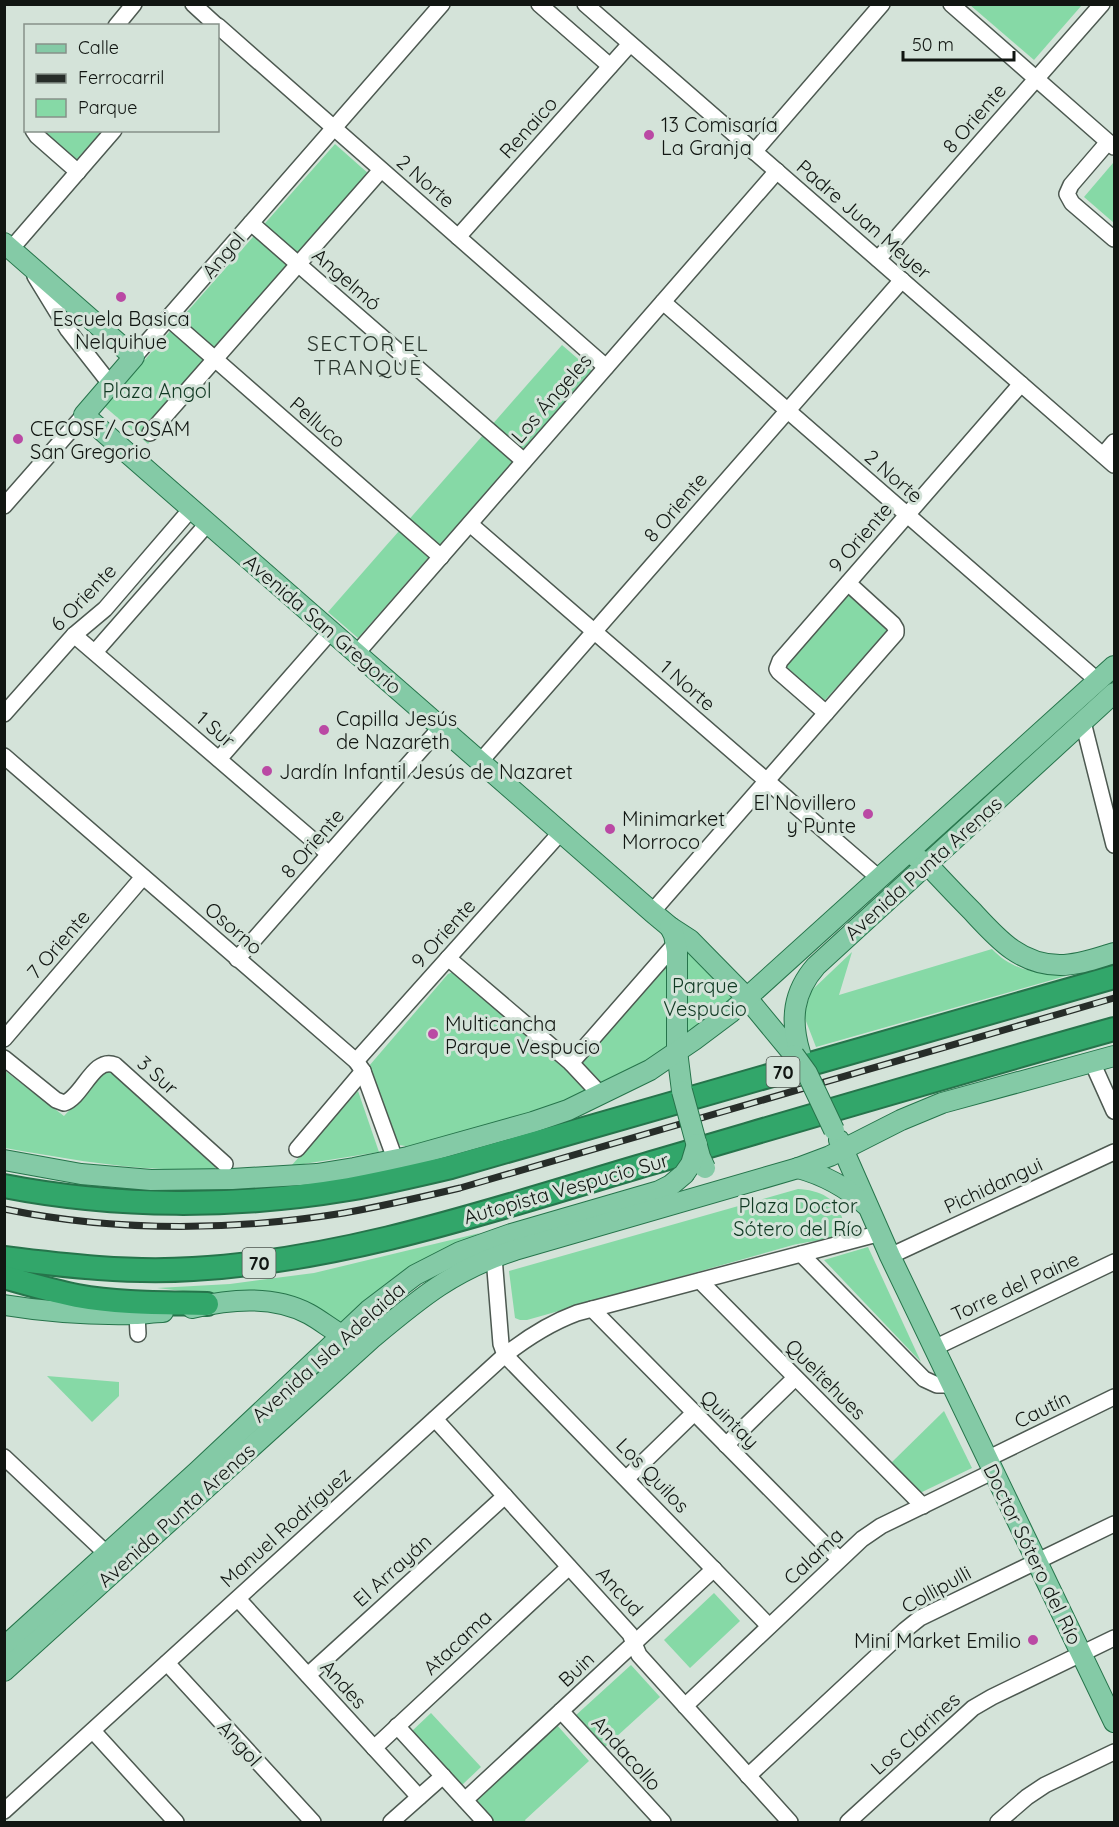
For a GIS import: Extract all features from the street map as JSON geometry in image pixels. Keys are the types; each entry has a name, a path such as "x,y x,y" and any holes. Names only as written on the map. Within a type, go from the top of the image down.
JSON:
{"highway":[{"name":"70","path":"4,1186 72,1197 192,1203 268,1199 350,1189 462,1164 1114,976"},
{"name":"Autopista Vespucio Sur","path":"4,1258 109,1269 191,1269 269,1262 343,1249 507,1206 1114,1029"},
{"path":"4,1277 68,1294 102,1299 207,1304"}],"main road":[{"path":"8,246 134,357"},
{"name":"Angol","path":"84,415 134,357"},
{"name":"Avenida San Gregorio","path":"84,415 652,912 673,935 690,940 747,998"},
{"name":"Avenida Punta Arenas","path":"4,1160 81,1174 151,1180 317,1174 395,1159 533,1122 568,1110 650,1070 712,1027 747,998 1114,666"},
{"name":"Avenida Punta Arenas","path":"807,1073 797,1054 794,1016 799,993 810,972 1114,693"},
{"path":"900,859 915,857 927,864 997,939 1017,954 1040,963 1062,965 1114,953"},
{"path":"673,935 677,1052 682,1091 705,1168 717,1181 729,1188"},
{"path":"747,998 797,1054"},
{"name":"Avenida Punta Arenas","path":"4,1671 371,1339 424,1294 445,1281 494,1257 798,1168 843,1150 901,1120 942,1103 1114,1056"},
{"name":"Doctor Sótero del Río","path":"807,1073 890,1256 1114,1722"},
{"name":"Avenida Isla Adelaida","path":"4,1647 397,1287 437,1262 460,1252 511,1234 652,1193 671,1185 692,1164 697,1144"},
{"path":"798,1168 838,1184 871,1210"},
{"path":"4,1305 59,1312 137,1314 252,1300 278,1303 310,1314 342,1335 355,1340 371,1339"}],"street":[{"path":"118,24 134,4"},
{"name":"2 Norte","path":"193,4 215,24"},
{"name":"Angol","path":"134,357 442,4"},
{"path":"539,4 610,66"},
{"name":"Padre Juan Meyer","path":"585,4 1109,460"},
{"path":"754,152 882,4"},
{"path":"951,4 1111,144 1071,185 1067,194 1072,203 1114,238"},
{"name":"8 Oriente","path":"878,260 1102,4"},
{"name":"2 Norte","path":"219,28 606,367"},
{"name":"Renaico","path":"458,237 630,44"},
{"path":"34,132 78,172"},
{"path":"8,246 112,132"},
{"path":"150,434 381,170"},
{"name":"Los Ángeles","path":"357,653 777,171"},
{"name":"Angelmó","path":"251,223 524,461"},
{"path":"27,263 68,330 111,385"},
{"name":"8 Oriente","path":"480,762 902,280"},
{"name":"2 Norte","path":"663,302 1098,681"},
{"path":"68,330 84,313"},
{"name":"Pelluco","path":"168,318 441,557"},
{"name":"9 Oriente","path":"826,713 779,672 778,665 1021,384"},
{"name":"Angol","path":"4,506 84,415"},
{"path":"1109,460 1114,442"},
{"name":"6 Oriente","path":"4,714 74,634 105,609 191,509"},
{"path":"95,652 208,523"},
{"name":"1 Norte","path":"470,524 879,878"},
{"path":"652,912 893,637 896,629 893,624 848,583"},
{"path":"219,759 331,631"},
{"name":"1 Sur","path":"74,634 329,854"},
{"path":"1083,722 1114,845"},
{"name":"8 Oriente","path":"237,959 441,727"},
{"name":"Osorno","path":"4,756 360,1066 395,1159"},
{"name":"9 Oriente","path":"297,1149 360,1066 448,958 561,832"},
{"name":"7 Oriente","path":"4,1039 144,877"},
{"path":"571,1063 673,935"},
{"path":"448,958 571,1063 601,1095"},
{"name":"3 Sur","path":"4,1058 56,1100 63,1103 71,1099 99,1066 106,1063 116,1065 225,1164"},
{"path":"1092,1062 1114,1112"},
{"name":"Pichidangui","path":"890,1256 1114,1152"},
{"name":"Manuel Rodríguez","path":"4,1811 505,1355 533,1334 548,1325 592,1309 880,1233"},
{"path":"801,1254 924,1379 937,1385 952,1385"},
{"path":"494,1257 501,1337 505,1355"},
{"name":"Torre del Paine","path":"934,1348 1114,1262"},
{"name":"Queltehues","path":"700,1281 923,1506"},
{"name":"Quintay","path":"592,1309 839,1559"},
{"path":"137,1314 138,1334"},
{"name":"Los Quilos","path":"505,1355 770,1626"},
{"path":"726,1445 795,1378"},
{"name":"Cautín","path":"991,1465 1114,1397"},
{"path":"627,1478 694,1413"},
{"name":"Ancud","path":"435,1419 630,1634 639,1655 790,1822"},
{"path":"5,1459 107,1554"},
{"name":"Calama","path":"685,1706 870,1532 923,1506 991,1465"},
{"name":"El Arrayán","path":"308,1675 505,1496"},
{"name":"Collipulli","path":"748,1776 912,1623 928,1613 1114,1524"},
{"name":"Atacama","path":"374,1748 569,1567"},
{"name":"Buin","path":"465,1800 714,1569"},
{"name":"Andes","path":"238,1599 419,1797"},
{"name":"Los Clarines","path":"848,1822 973,1708 1114,1638"},
{"name":"Angol","path":"167,1663 313,1822"},
{"name":"Andacollo","path":"561,1712 663,1822"},
{"path":"397,1726 485,1822"},
{"path":"93,1731 176,1822"},
{"path":"998,1822 1045,1785 1114,1752"},
{"path":"391,1822 442,1776"}],"green space":[{"path":"970,5 1082,5 1034,60"},
{"path":"45,132 101,132 76,160"},
{"name":"Plaza Angol","path":"335,144 378,182 148,444 104,406"},
{"path":"1114,164 1114,223 1084,197"},
{"path":"562,345 592,371 358,638 328,612"},
{"path":"847,593 888,631 824,701 782,663"},
{"name":"Parque Vespucio","path":"687,942 734,997 734,1000 685,1036"},
{"path":"992,949 1000,957 1017,967 1066,976 816,1047 804,1016 811,991 852,952 839,995"},
{"name":"Parque Vespucio","path":"668,959 673,1038 665,1052 599,1088 576,1063"},
{"path":"457,973 570,1070 586,1087 585,1095 532,1114 412,1147 399,1145 369,1066 448,974"},
{"path":"4,1070 64,1116 105,1072 112,1072 215,1164 215,1169 190,1170 124,1166 5,1148"},
{"path":"358,1091 379,1152 291,1166"},
{"name":"Plaza Doctor Sótero del Río","path":"798,1189 813,1191 833,1201 838,1207 843,1222 839,1235 793,1245 527,1320 515,1318 509,1271"},
{"path":"480,1233 436,1254 341,1324 299,1299 270,1293 234,1297 157,1288 230,1284 314,1273"},
{"path":"868,1247 921,1362 824,1260"},
{"path":"47,1376 119,1382 119,1396 92,1422"},
{"path":"944,1411 972,1468 920,1493 891,1463"},
{"path":"714,1593 740,1621 690,1668 664,1640"},
{"path":"631,1665 660,1697 604,1748 575,1716"},
{"path":"431,1713 481,1767 462,1785 412,1731"},
{"path":"556,1724 589,1761 525,1820 526,1822 494,1822 474,1800"}],"railway":[{"path":"4,1209 89,1222 174,1226 259,1223 344,1213 460,1188 1114,998"}],"place":[{"name":"13 Comisaría La Granja","path":"649,135"},
{"name":"Escuela Basica Nelquihue","path":"121,297"},
{"name":"CECOSF/ COSAM San Gregorio","path":"18,439"},
{"name":"Capilla Jesús de Nazareth","path":"324,730"},
{"name":"Jardín Infantil Jesús de Nazaret","path":"267,771"},
{"name":"El Novillero y Punte","path":"868,814"},
{"name":"Minimarket Morroco","path":"610,829"},
{"name":"Multicancha Parque Vespucio","path":"433,1034"},
{"name":"Mini Market Emilio","path":"1033,1640"}],"district":[{"name":"SECTOR EL TRANQUE","path":"368,355"}]}
